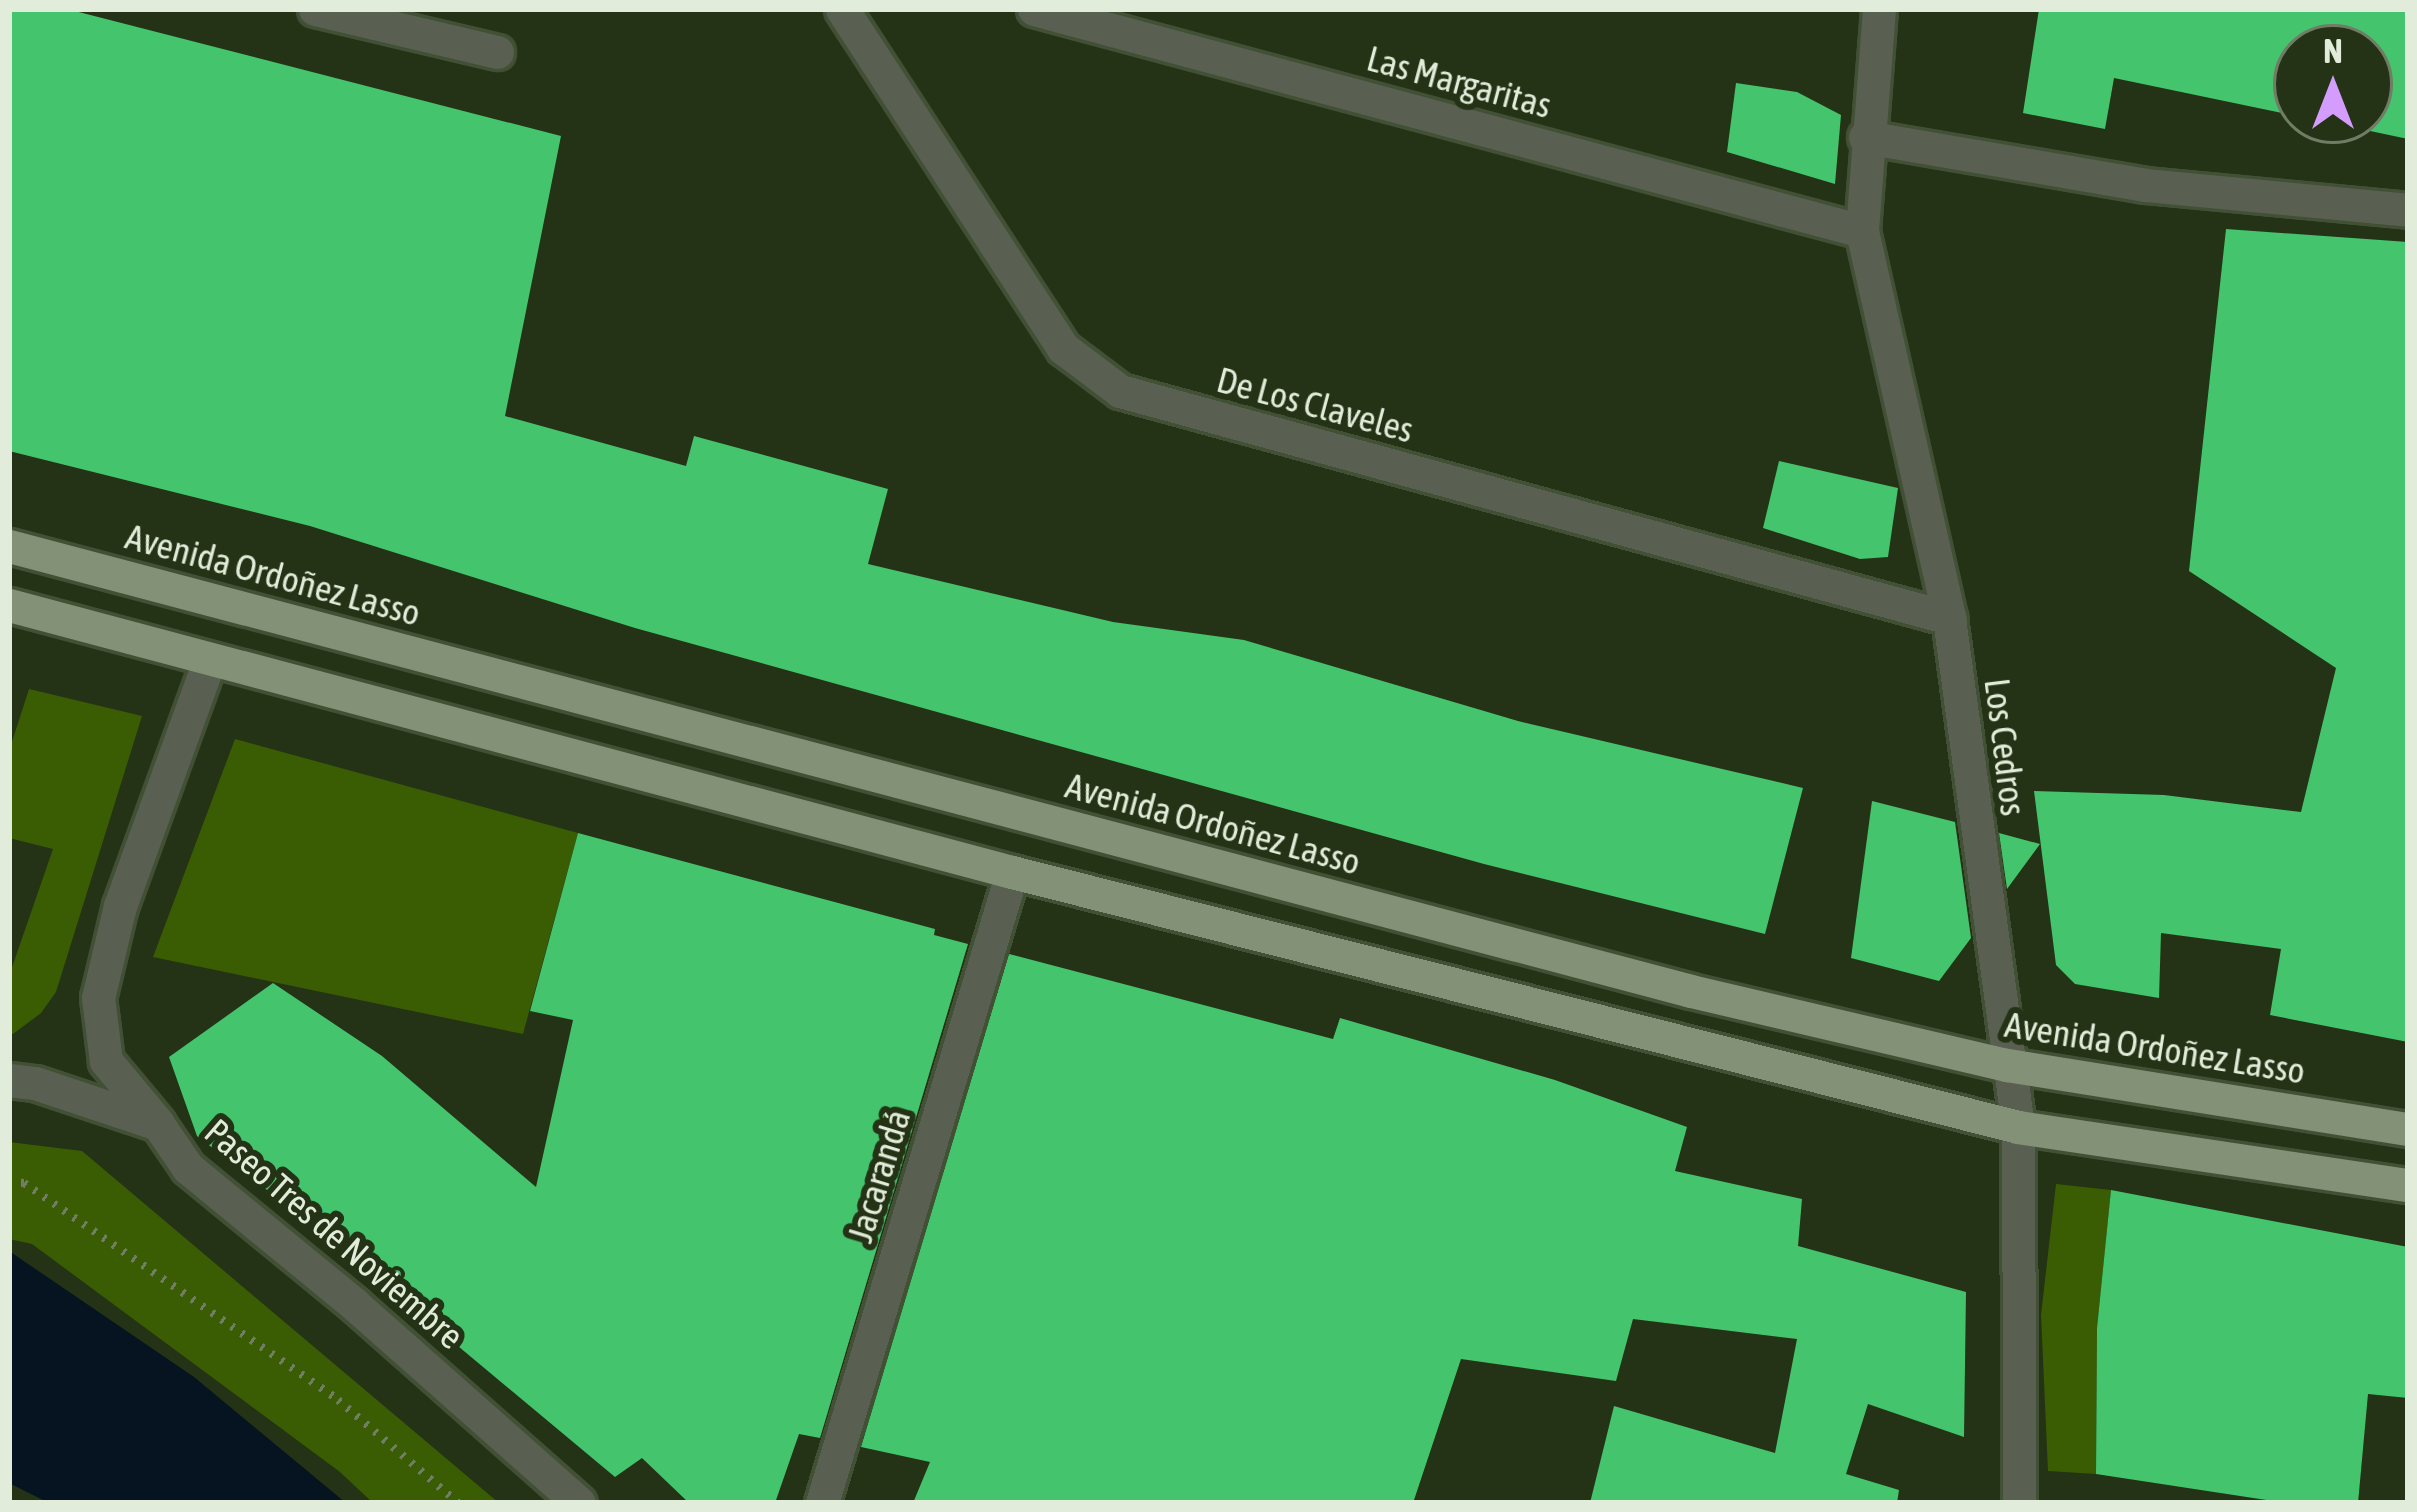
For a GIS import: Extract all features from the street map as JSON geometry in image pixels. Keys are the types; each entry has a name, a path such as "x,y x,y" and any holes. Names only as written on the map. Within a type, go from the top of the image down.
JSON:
{"main road":[{"name":"Avenida Ordoñez Lasso","path":"9,546 1691,991 2007,1065 2408,1129"},
{"path":"9,605 209,662 1012,872 2018,1127 2408,1185"}],"street":[{"path":"315,9 497,52"},
{"name":"De Los Claveles","path":"842,9 1063,348 1120,391 1949,618"},
{"name":"Las Margaritas","path":"1034,9 1110,18 1862,231"},
{"name":"Los Cedros","path":"1880,9 1865,136 1862,231 1949,618 2018,1127 2020,1503"},
{"path":"1865,136 2145,185 2408,210"},
{"path":"158,1124 106,1061 98,998 120,906 209,662"},
{"name":"Jacarandá","path":"822,1503 1012,872"},
{"name":"Paseo Tres de Noviembre","path":"9,1080 35,1083 158,1124 188,1168 354,1304 579,1503"}],"path":[{"path":"9,1182 24,1183 338,1400 458,1503"}],"green space":[{"path":"29,689 142,716 56,992 41,1013 9,1034 9,976 53,849 9,838 9,751"},
{"path":"235,739 578,833 523,1034 153,957"},
{"path":"9,1142 82,1151 499,1503 373,1503 340,1472 32,1244 9,1239"},
{"path":"2056,1184 2111,1190 2097,1328 2096,1474 2048,1471 2041,1315"}],"water":[{"path":"9,1251 194,1377 346,1503 49,1503 9,1483"}],"building":[{"path":"9,9 67,9 561,136 505,416 686,466 694,436 888,489 868,564 1113,622 1244,640 1518,721 1803,788 1765,934 1484,864 635,628 310,526 9,451"},
{"path":"2039,9 2408,9 2408,139 2393,136 2393,24 2273,24 2273,111 2114,78 2105,129 2023,113"},
{"path":"1736,83 1797,92 1841,115 1835,184 1727,152"},
{"path":"2226,229 2408,242 2408,1042 2270,1015 2281,949 2161,933 2159,998 2075,984 2056,965 2034,791 2164,795 2301,812 2336,668 2189,571"},
{"path":"1779,461 1898,488 1888,557 1860,559 1763,528"},
{"path":"1872,801 1955,822 1971,938 1939,981 1851,958"},
{"path":"578,833 935,929 934,935 968,944 820,1438 799,1434 775,1503 689,1503 642,1458 615,1477 319,1230 197,1136 169,1057 273,983 382,1056 536,1187 573,1020 530,1011"},
{"path":"1999,833 2040,844 2007,889"},
{"path":"1009,954 1333,1039 1340,1018 1555,1080 1687,1127 1675,1171 1802,1199 1798,1246 1966,1292 1964,1437 1868,1404 1846,1474 1899,1490 1897,1503 1590,1503 1614,1406 1775,1453 1797,1339 1633,1319 1616,1381 1461,1359 1413,1503 913,1503 930,1462 861,1447"},
{"path":"2111,1190 2408,1247 2408,1398 2368,1394 2358,1503 2286,1503 2096,1474 2097,1328"}]}
